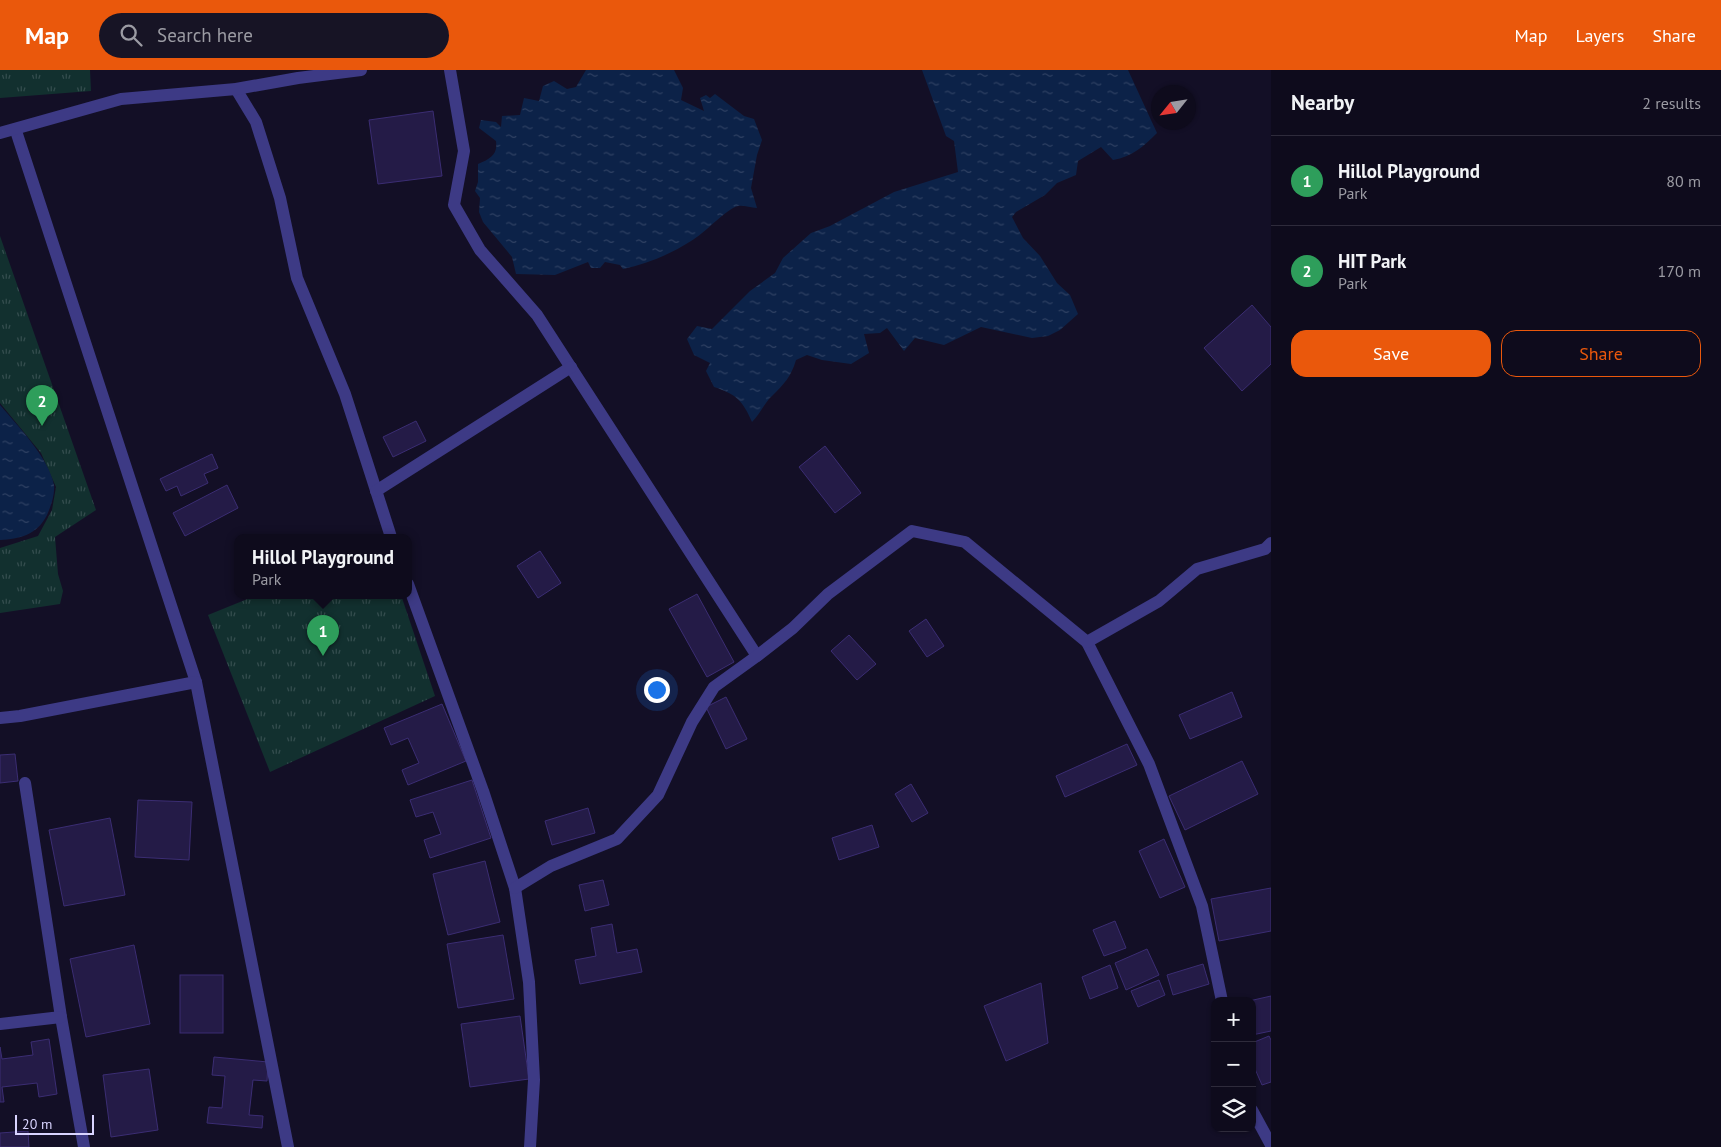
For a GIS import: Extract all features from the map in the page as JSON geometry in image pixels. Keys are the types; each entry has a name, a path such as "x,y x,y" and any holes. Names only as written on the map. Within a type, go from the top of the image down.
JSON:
{"street":[{"path":"0,134 16,131 121,99 236,89 298,78 361,70"},
{"path":"450,70 464,151 454,205 480,250 537,315 757,656"},
{"path":"236,89 256,122 280,198 297,278 345,394 390,534"},
{"path":"16,131 196,682 288,1147"},
{"path":"376,491 571,367"},
{"path":"515,888 551,866 617,839 658,795 692,722 714,686 793,628 828,594 912,531 965,542 1088,642 1149,764 1202,906 1221,997"},
{"path":"1088,642 1159,601 1198,569 1265,549 1271,542"},
{"path":"412,595 483,791 515,888 529,982 534,1080 530,1147"},
{"path":"0,718 20,716 196,682"},
{"path":"25,783 61,1017 84,1147"},
{"path":"0,1024 61,1017"},
{"path":"1256,1117 1271,1145"}],"green space":[{"path":"0,70 90,70 91,91 0,98"},
{"path":"0,236 96,510 55,537 58,574 63,591 60,604 0,613 0,548 38,536 52,510 56,487 41,453 0,403"},
{"path":"247,599 402,599 435,696 270,772 208,615"}],"water":[{"path":"586,70 674,70 683,88 681,100 704,111 700,98 706,95 710,98 715,94 744,116 754,119 762,140 757,155 751,188 757,208 738,206 733,208 683,246 658,258 632,267 623,269 620,265 605,262 600,268 591,268 588,262 555,275 516,274 512,257 483,222 479,212 480,198 475,191 478,182 478,164 492,156 496,150 496,141 479,128 481,120 496,122 501,127 502,116 520,115 524,98 539,101 543,86 554,81 567,89 576,87"},
{"path":"922,70 1128,70 1151,120 1151,130 1156,130 1157,133 1137,150 1120,159 1113,160 1101,147 1078,161 1076,175 1057,183 1045,195 1016,212 1012,217 1023,238 1040,256 1057,283 1070,295 1078,314 1060,330 1048,336 1032,338 981,327 944,345 915,338 904,351 887,328 880,333 864,334 869,353 851,364 822,360 807,355 796,360 787,380 769,399 752,422 738,399 728,392 714,387 706,371 710,363 694,355 687,339 697,326 712,329 750,291 775,273 783,258 811,233 830,226 894,192 958,172 954,141 946,136"},
{"path":"0,405 39,453 51,475 54,489 48,511 43,522 38,527 27,535 0,540"}],"building":[{"path":"433,111 442,176 378,184 369,120"},
{"path":"1252,305 1271,327 1271,364 1242,391 1204,348"},
{"path":"416,421 426,441 393,457 383,437"},
{"path":"825,446 861,493 835,513 799,467"},
{"path":"212,454 218,468 204,474 208,483 181,496 177,486 166,491 160,479"},
{"path":"227,485 238,508 185,536 173,513"},
{"path":"540,551 561,583 538,598 517,566"},
{"path":"697,594 734,662 707,677 669,609"},
{"path":"926,619 944,646 927,657 909,631"},
{"path":"849,635 876,664 857,680 831,651"},
{"path":"1232,692 1242,717 1190,739 1179,715"},
{"path":"726,697 747,739 726,749 706,707"},
{"path":"442,704 466,761 408,785 402,770 419,763 408,738 391,745 384,728"},
{"path":"1127,744 1137,765 1065,797 1056,776"},
{"path":"15,754 18,781 0,783 0,755"},
{"path":"1242,761 1258,794 1185,830 1169,796"},
{"path":"472,780 491,838 430,858 424,840 441,834 433,812 416,817 410,800"},
{"path":"911,784 928,813 912,822 895,794"},
{"path":"138,800 192,802 189,860 135,857"},
{"path":"588,808 595,833 552,845 545,821"},
{"path":"110,818 125,895 64,906 49,830"},
{"path":"872,825 879,847 839,860 832,838"},
{"path":"1164,839 1185,887 1160,898 1139,851"},
{"path":"485,861 500,922 448,935 433,874"},
{"path":"603,880 609,905 585,911 579,885"},
{"path":"1271,888 1271,931 1219,941 1211,899"},
{"path":"1115,921 1126,948 1104,956 1093,930"},
{"path":"612,924 617,953 637,949 642,972 580,984 575,960 596,956 591,928"},
{"path":"503,935 514,999 458,1008 447,944"},
{"path":"134,945 150,1024 86,1037 70,959"},
{"path":"1147,949 1159,975 1126,990 1115,963"},
{"path":"1203,964 1209,984 1173,995 1167,975"},
{"path":"1110,965 1118,988 1090,999 1082,977"},
{"path":"180,975 223,975 223,1033 180,1033"},
{"path":"1159,980 1165,995 1138,1007 1131,991"},
{"path":"1041,983 1048,1043 1006,1061 984,1006"},
{"path":"1271,996 1271,1031 1256,1034 1256,999"},
{"path":"520,1016 529,1079 470,1087 461,1024"},
{"path":"1269,1036 1271,1040 1271,1082 1262,1085 1256,1071 1256,1041"},
{"path":"49,1039 57,1094 39,1097 37,1083 2,1087 4,1102 0,1102 0,1047 2,1059 33,1055 31,1042"},
{"path":"214,1057 268,1062 267,1081 253,1080 249,1115 263,1116 262,1128 207,1123 209,1107 222,1108 225,1076 212,1075"},
{"path":"149,1069 158,1130 111,1137 103,1075"},
{"path":"28,1131 29,1147 0,1147 0,1133"}],"place":[{"name":"HIT Park","path":"42,426"},
{"name":"Hillol Playground","path":"323,656"}]}
